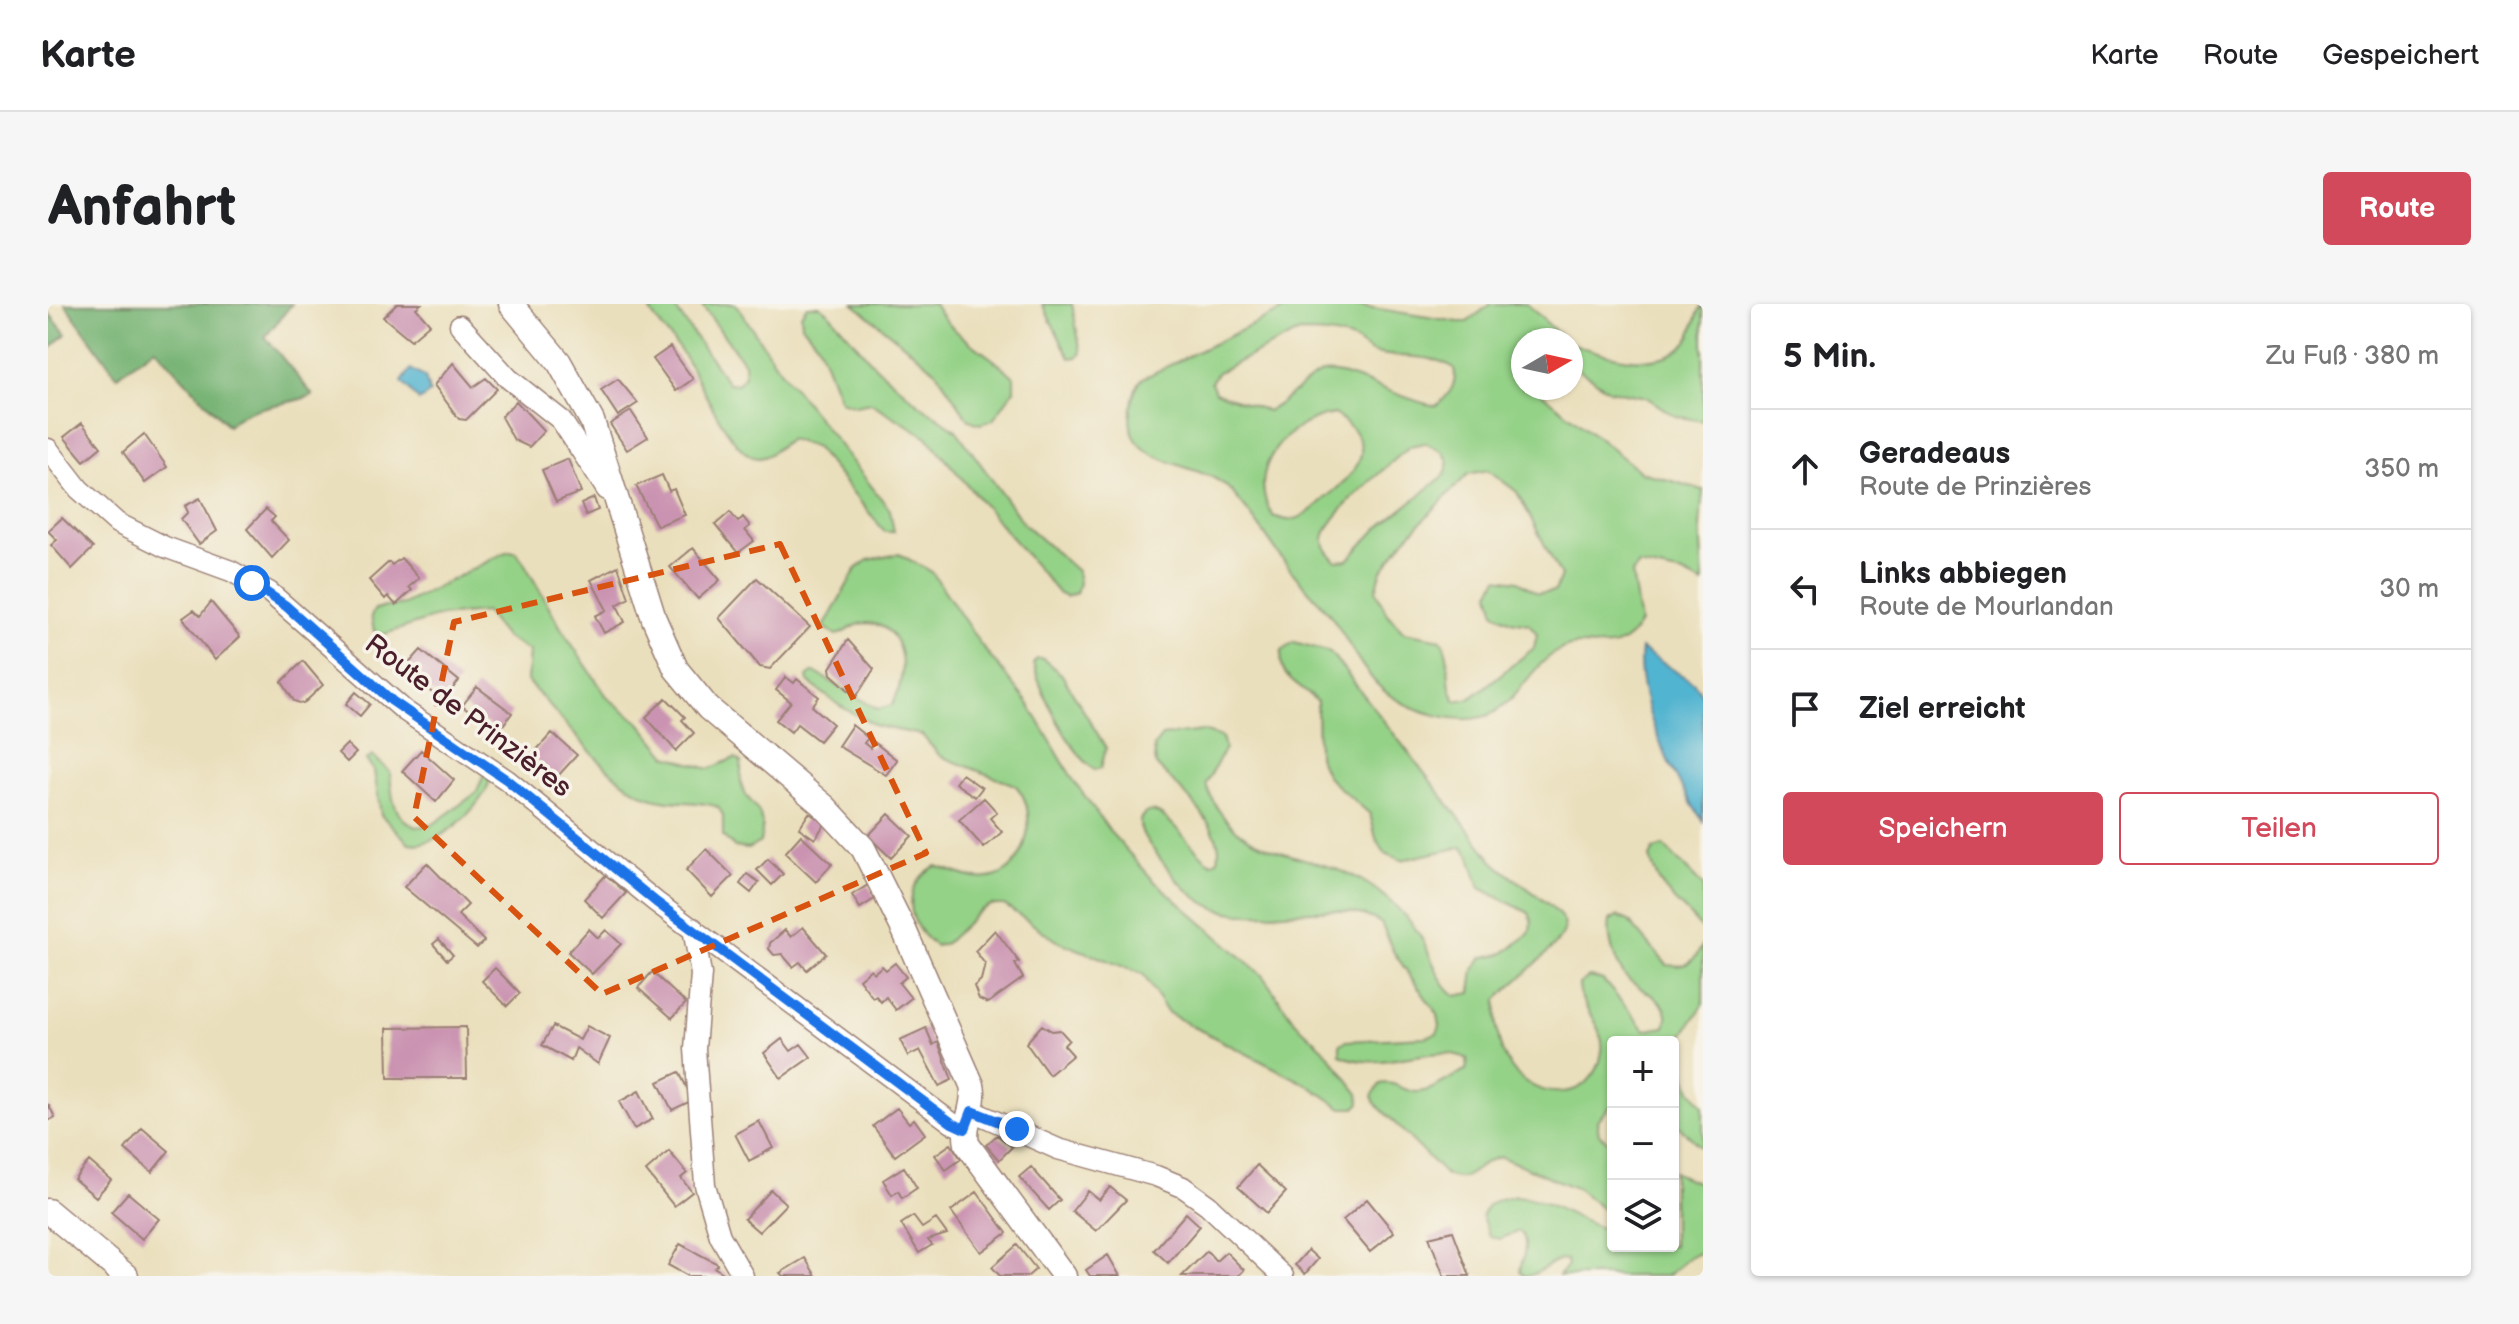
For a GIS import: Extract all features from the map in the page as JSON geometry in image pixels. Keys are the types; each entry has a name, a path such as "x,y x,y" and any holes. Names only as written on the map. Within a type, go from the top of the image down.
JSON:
{"street":[{"path":"511,304 574,386 597,434 660,637 685,683 708,708 831,812 868,855 969,1077 974,1098 968,1121 974,1156 1064,1276"},
{"path":"460,325 508,378 561,420 582,447 603,486 614,492"},
{"name":"Route de Prinzières","path":"48,449 79,489 117,523 165,547 231,571 269,592 392,701 507,780 693,928 952,1123 968,1121 1156,1176 1183,1187 1208,1205 1283,1276"},
{"path":"693,928 701,974 695,1049 705,1185 720,1236 743,1276"},
{"path":"48,1211 126,1276"}],"highlighted area":[{"path":"780,544 926,853 602,994 414,817 454,622"}],"green space":[{"path":"65,304 292,304 265,337 313,395 246,413 228,426 155,348 117,376"},
{"path":"646,304 672,304 728,383 738,384 745,376 744,363 701,304 736,304 777,366 890,510 894,532 885,532 816,448 790,439 758,458 738,445 716,414 683,354"},
{"path":"854,304 934,304 951,326 1014,377 1014,390 993,420 980,424 969,420 935,370"},
{"path":"1042,304 1072,304 1081,353 1077,357 1070,358"},
{"path":"1349,304 1467,322 1491,304 1527,304 1552,328 1511,328 1511,400 1550,400 1641,472 1703,490 1700,524 1703,584 1683,574 1639,565 1632,573 1640,623 1620,644 1579,645 1556,652 1540,665 1504,706 1483,717 1453,718 1421,710 1393,697 1368,674 1328,612 1291,571 1227,487 1215,479 1150,453 1138,443 1131,429 1131,411 1133,397 1143,378 1289,307","holes":["1297,333 1346,338 1369,351 1385,355 1436,360 1454,368 1455,380 1451,390 1436,406 1333,373 1323,373 1310,379 1267,411 1215,392 1211,382 1218,372","1334,414 1349,425 1358,437 1360,458 1355,469 1336,490 1300,517 1285,520 1273,516 1265,499 1263,482 1275,450 1300,426","1425,443 1443,452 1449,462 1445,475 1377,529 1348,560 1336,561 1324,539 1336,517 1410,446","1488,470 1517,492 1561,576 1555,591 1538,593 1518,581 1498,578 1490,592 1495,613 1511,621 1529,624 1537,634 1534,648 1471,698 1456,701 1450,687 1447,655 1441,639 1404,632 1387,614 1376,591 1381,572 1405,539 1468,474"]},
{"path":"1703,304 1703,421 1675,416 1646,397 1609,390 1583,372 1583,347 1614,356 1645,360 1674,353 1688,339"},
{"path":"807,306 819,306 828,312 876,367 920,405 956,430 1024,524 1077,571 1079,583 1076,593 1066,597 1059,594 927,437 871,403 855,406 840,401 818,344 802,325 801,315"},
{"path":"48,312 66,334 48,351"},
{"path":"508,551 516,552 523,561 561,628 608,698 640,723 667,756 709,769 735,758 741,762 743,790 762,820 760,842 748,849 734,847 723,836 723,815 718,807 657,799 641,793 607,768 527,681 529,651 505,637 485,612 439,616 382,635 374,631 371,616 375,609 404,604"},
{"path":"899,554 932,572 981,645 1028,703 1074,781 1111,833 1153,880 1262,975 1295,1022 1323,1048 1359,1094 1360,1103 1355,1108 1342,1108 1308,1085 1167,1012 1143,974 1059,942 1004,905 990,905 979,911 946,943 936,946 926,938 913,917 911,905 917,883 936,866 981,879 1008,870 1023,848 1028,821 1027,807 1015,785 940,756 922,735 877,726 840,706 808,682 807,677 814,672 878,709 892,705 901,681 902,667 897,642 890,632 866,623 836,635 824,627 856,569 868,560"},
{"path":"1294,642 1330,652 1493,861 1547,903 1563,920 1564,932 1558,941 1497,1000 1499,1042 1505,1058 1521,1078 1534,1087 1563,1092 1576,1089 1588,1081 1597,1069 1602,1043 1583,1002 1579,984 1589,977 1603,980 1645,1030 1665,1027 1667,1016 1662,1004 1629,980 1620,968 1611,943 1610,920 1618,916 1629,921 1667,965 1680,966 1690,962 1703,944 1703,1005 1679,1041 1679,1036 1607,1036 1607,1110 1597,1120 1599,1134 1607,1140 1607,1217 1606,1212 1578,1189 1501,1157 1492,1159 1462,1178 1446,1175 1375,1103 1372,1096 1380,1084 1425,1091 1466,1071 1468,1059 1439,1053 1374,1061 1340,1055 1340,1044 1346,1041 1425,1037 1437,1033 1440,1026 1438,1015 1394,953 1381,923 1359,914 1336,911 1239,914 1217,909 1184,887 1146,840 1140,819 1148,812 1155,812 1171,823 1205,858 1212,863 1218,859 1219,847 1207,821 1156,765 1154,746 1162,736 1203,731 1222,737 1225,748 1206,784 1218,809 1234,827 1274,850 1344,872 1380,893 1414,927 1439,976 1456,996 1471,993 1474,970 1481,958 1504,953 1529,934 1532,921 1529,913 1480,888 1469,854 1462,847 1401,860 1385,853 1376,838 1370,814 1327,777 1318,756 1317,702 1290,680 1283,668 1282,650"},
{"path":"1037,659 1043,659 1062,675 1106,748 1101,768 1094,770 1065,735 1038,678 1033,664"},
{"path":"373,756 390,772 397,811 416,827 432,825 476,793 484,775 490,779 479,801 458,823 432,840 409,843 381,815 374,771 366,760"},
{"path":"1664,846 1703,886 1703,931 1666,890 1654,871 1650,857 1654,849"},
{"path":"1679,1055 1691,1090 1703,1106 1703,1149 1679,1127"},
{"path":"1679,1175 1703,1185 1703,1252 1691,1256 1667,1276 1559,1276 1568,1265 1567,1260 1561,1260 1524,1276 1520,1271 1525,1250 1523,1235 1519,1231 1499,1239 1489,1236 1482,1216 1488,1205 1517,1196 1546,1203 1601,1228 1607,1226 1607,1252 1679,1252"}],"water":[{"path":"411,369 425,378 430,393 419,401 402,382"},
{"path":"1641,649 1694,683 1703,695 1703,821 1658,739 1644,692"}],"building":[{"path":"397,304 421,304 416,308 430,324 411,340 383,317"},
{"path":"670,347 693,379 676,391 653,359"},
{"path":"453,363 473,387 486,378 497,389 466,420 459,419 434,385"},
{"path":"618,379 638,403 618,416 601,390"},
{"path":"516,401 544,431 529,447 514,440 501,417"},
{"path":"631,411 648,437 627,450 610,424"},
{"path":"82,423 101,447 84,461 64,437"},
{"path":"144,434 167,467 145,483 123,452"},
{"path":"568,459 581,492 556,502 542,470"},
{"path":"662,475 669,491 674,489 685,515 657,526 636,486"},
{"path":"200,498 217,531 199,544 181,519 188,512 185,506"},
{"path":"594,498 598,510 586,515 581,504"},
{"path":"266,509 275,517 271,521 289,540 272,558 247,529"},
{"path":"730,512 738,522 743,517 750,526 745,530 754,541 738,553 715,525"},
{"path":"62,518 93,548 72,569 51,545 57,540 48,531"},
{"path":"693,548 720,580 698,599 670,567"},
{"path":"401,558 419,578 409,587 412,590 396,605 388,596 385,599 369,580 389,562 392,565"},
{"path":"618,566 629,598 617,605 625,622 604,633 595,616 607,610 591,580"},
{"path":"757,578 810,627 770,669 760,667 719,618"},
{"path":"211,602 240,637 215,660 183,618 194,610 200,616"},
{"path":"848,640 874,669 856,697 831,674 830,668"},
{"path":"421,650 459,681 442,701 404,669"},
{"path":"303,661 323,685 303,704 294,701 282,682"},
{"path":"786,677 794,683 797,679 819,697 812,706 833,724 819,741 797,724 791,732 776,720 791,702 776,690"},
{"path":"477,687 512,713 498,732 462,706"},
{"path":"356,692 370,704 360,716 346,704"},
{"path":"666,698 685,717 682,720 694,733 676,751 646,717"},
{"path":"852,725 868,738 864,743 870,748 874,742 897,760 886,775 838,746"},
{"path":"552,733 577,755 557,777 552,772 550,775 532,755"},
{"path":"347,744 356,753 347,762 338,753"},
{"path":"421,750 454,780 436,802 402,771"},
{"path":"962,774 982,788 975,797 955,783"},
{"path":"984,798 997,812 990,818 1002,832 984,848 959,820"},
{"path":"809,813 825,823 815,839 799,828"},
{"path":"889,814 912,836 891,858 868,836"},
{"path":"801,835 832,864 816,882 785,853"},
{"path":"706,849 733,876 712,897 686,870"},
{"path":"768,859 783,874 772,885 757,870"},
{"path":"427,863 468,905 458,915 484,941 477,948 404,887"},
{"path":"747,874 759,882 751,893 740,884"},
{"path":"606,875 626,893 603,918 584,899"},
{"path":"868,885 876,898 860,908 852,895"},
{"path":"803,927 826,954 807,970 800,962 793,967 782,954 774,955 769,949 770,943 785,930 791,937"},
{"path":"589,929 598,938 606,930 621,944 592,974 568,952"},
{"path":"995,930 1019,962 1015,964 1023,978 988,1003 979,999 974,986 981,980 985,964 975,951"},
{"path":"439,939 453,955 447,960 433,944"},
{"path":"895,963 906,977 899,983 911,998 896,1010 886,997 881,1002 876,996 873,998 859,979 871,969 874,973 882,966 886,970"},
{"path":"495,968 520,993 507,1006 482,981"},
{"path":"652,972 686,1003 672,1018 638,988"},
{"path":"1042,1025 1052,1031 1060,1030 1069,1040 1064,1045 1073,1055 1049,1075 1026,1043"},
{"path":"553,1026 580,1040 587,1026 610,1038 598,1064 576,1048 571,1061 542,1045"},
{"path":"466,1027 467,1078 388,1078 387,1028"},
{"path":"926,1028 933,1045 938,1042 952,1080 939,1086 920,1050 908,1056 900,1040"},
{"path":"782,1039 791,1051 801,1044 811,1057 781,1078 764,1053"},
{"path":"679,1072 693,1100 672,1110 658,1082"},
{"path":"639,1091 653,1119 634,1129 619,1102"},
{"path":"48,1104 55,1117 48,1121"},
{"path":"897,1108 909,1123 914,1119 925,1134 895,1156 873,1126"},
{"path":"759,1121 773,1148 749,1161 735,1134"},
{"path":"142,1128 169,1151 152,1172 125,1149"},
{"path":"997,1135 1012,1147 999,1160 986,1145"},
{"path":"951,1144 961,1159 946,1170 935,1155"},
{"path":"669,1151 687,1173 681,1178 692,1192 674,1206 646,1171"},
{"path":"89,1161 111,1180 96,1197 74,1179"},
{"path":"1257,1165 1286,1192 1267,1213 1238,1187"},
{"path":"904,1167 917,1188 902,1198 898,1191 892,1195 883,1180"},
{"path":"1031,1167 1060,1200 1049,1210 1019,1177"},
{"path":"1110,1187 1126,1200 1096,1231 1072,1211 1088,1191 1099,1200"},
{"path":"771,1190 786,1204 759,1232 744,1219"},
{"path":"977,1192 1007,1233 981,1252 951,1211"},
{"path":"128,1193 159,1219 142,1239 111,1212"},
{"path":"1367,1199 1394,1232 1370,1252 1343,1220"},
{"path":"1186,1213 1200,1226 1168,1263 1154,1250"},
{"path":"913,1216 922,1228 936,1219 947,1234 928,1240 932,1245 919,1253 901,1224"},
{"path":"1453,1231 1470,1276 1444,1276 1429,1237"},
{"path":"680,1244 718,1264 715,1268 729,1276 688,1276 668,1265"},
{"path":"1017,1245 1036,1269 1028,1276 1000,1276 992,1267"},
{"path":"1308,1250 1318,1259 1305,1274 1295,1265"},
{"path":"1207,1251 1216,1261 1226,1252 1244,1270 1238,1276 1182,1276"},
{"path":"1108,1255 1120,1276 1090,1276 1086,1270"},
{"path":"805,1258 816,1276 783,1276 780,1273"}],"route":[{"path":"252,583 286,606 392,701 507,780 656,902 952,1123 965,1129 972,1111 1017,1129"}]}
